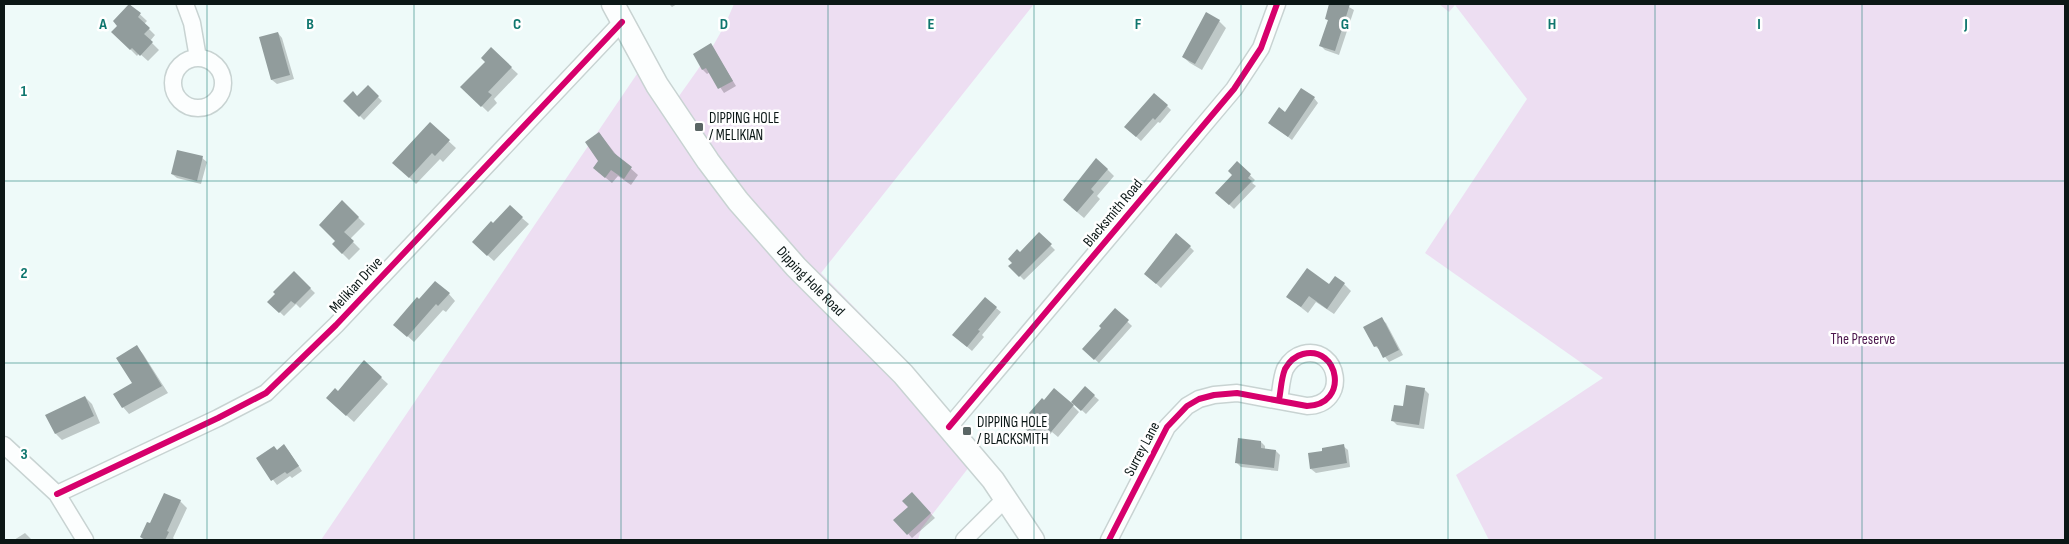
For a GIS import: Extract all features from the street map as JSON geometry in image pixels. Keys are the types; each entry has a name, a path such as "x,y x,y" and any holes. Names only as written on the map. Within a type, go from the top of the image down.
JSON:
{"main road":[{"name":"Dipping Hole Road","path":"617,13 657,86 738,201 802,273 904,374 994,480 1033,540"}],"street":[{"path":"185,4 192,23 198,58"},
{"name":"Blacksmith Road","path":"949,427 1234,89 1261,48 1277,4"},
{"name":"Melikian Drive","path":"57,494 218,418 266,393 336,325 617,13"},
{"name":"Surrey Lane","path":"1110,540 1167,427 1187,406 1199,399 1214,395 1236,393 1279,400"},
{"path":"4,445 57,494 85,540"},
{"path":"964,540 1005,499"}],"green space":[{"path":"734,4 1034,4 821,273 896,350 976,458 921,529 918,540 321,540 639,71 671,107 714,45"},
{"name":"The Preserve","path":"1439,4 2065,4 2065,540 1489,540 1456,475 1603,378 1425,253 1527,99 1455,5 1449,12"}],"building":[{"path":"129,4 141,13 138,17 150,28 144,34 153,42 140,56 132,48 130,50 111,32 117,26 113,21"},
{"path":"1329,4 1350,4 1335,51 1319,46 1328,20 1325,19"},
{"path":"1206,12 1220,20 1195,64 1182,57"},
{"path":"278,32 290,75 271,80 259,37"},
{"path":"711,43 733,81 718,89 706,68 702,70 693,54"},
{"path":"491,47 512,67 488,92 492,95 481,107 460,87 485,62 481,58"},
{"path":"368,85 379,96 359,117 343,101 353,91 357,96"},
{"path":"1301,88 1315,97 1288,137 1268,123 1279,107 1285,112"},
{"path":"1154,93 1168,105 1136,137 1124,127"},
{"path":"430,122 450,140 435,156 432,153 409,178 392,163"},
{"path":"599,132 614,153 632,167 624,179 611,170 605,178 593,168 598,161 585,142"},
{"path":"177,150 203,156 197,181 171,174"},
{"path":"1096,158 1108,169 1091,189 1094,192 1077,212 1063,200"},
{"path":"1237,161 1251,174 1248,178 1252,181 1229,205 1215,193 1232,175 1228,171"},
{"path":"342,200 359,217 344,232 354,241 342,254 332,244 335,241 319,225"},
{"path":"510,205 523,217 487,256 472,242 491,221 493,223"},
{"path":"1039,232 1052,244 1019,277 1008,266 1012,263 1008,259 1017,249 1020,252"},
{"path":"1176,233 1191,246 1156,284 1144,274"},
{"path":"1307,268 1329,284 1335,276 1345,283 1327,309 1309,296 1301,307 1286,297"},
{"path":"294,271 311,288 295,304 291,301 279,313 267,302 275,294 273,292"},
{"path":"435,281 450,293 438,306 436,304 407,337 393,325 417,297 419,299"},
{"path":"985,297 997,307 967,347 952,335"},
{"path":"1115,308 1129,320 1094,360 1082,349 1101,328 1099,326"},
{"path":"1382,317 1399,350 1383,358 1377,346 1374,347 1363,327"},
{"path":"137,345 162,386 122,408 113,394 132,383 116,358"},
{"path":"364,360 382,377 346,416 326,398 335,388 338,391"},
{"path":"1406,385 1425,388 1419,425 1391,421 1394,405 1403,406"},
{"path":"1085,386 1095,395 1081,411 1071,402"},
{"path":"1054,388 1074,405 1051,432 1045,427 1036,438 1023,427 1032,416 1029,413"},
{"path":"85,396 94,416 55,434 45,415"},
{"path":"1238,438 1261,441 1261,448 1276,450 1274,468 1235,463"},
{"path":"284,444 299,466 271,481 256,458 274,446 277,450"},
{"path":"1344,444 1347,463 1310,469 1308,453"},
{"path":"912,492 931,513 907,535 893,520 908,507 902,501"},
{"path":"164,493 181,500 167,531 169,532 165,540 146,540 140,537 147,522 150,523"}],"cycle path":[{"path":"949,427 1234,89 1261,48 1277,4"},
{"path":"57,494 218,418 266,393 336,325 622,22"},
{"path":"1109,540 1167,427 1187,406 1199,399 1214,395 1237,393 1307,406 1321,403 1330,396 1334,387 1335,376 1325,358 1315,354 1303,354 1290,362 1285,369 1279,400"}],"place":[{"name":"DIPPING HOLE / MELIKIAN","path":"699,127"},
{"name":"DIPPING HOLE / BLACKSMITH","path":"967,431"}]}
